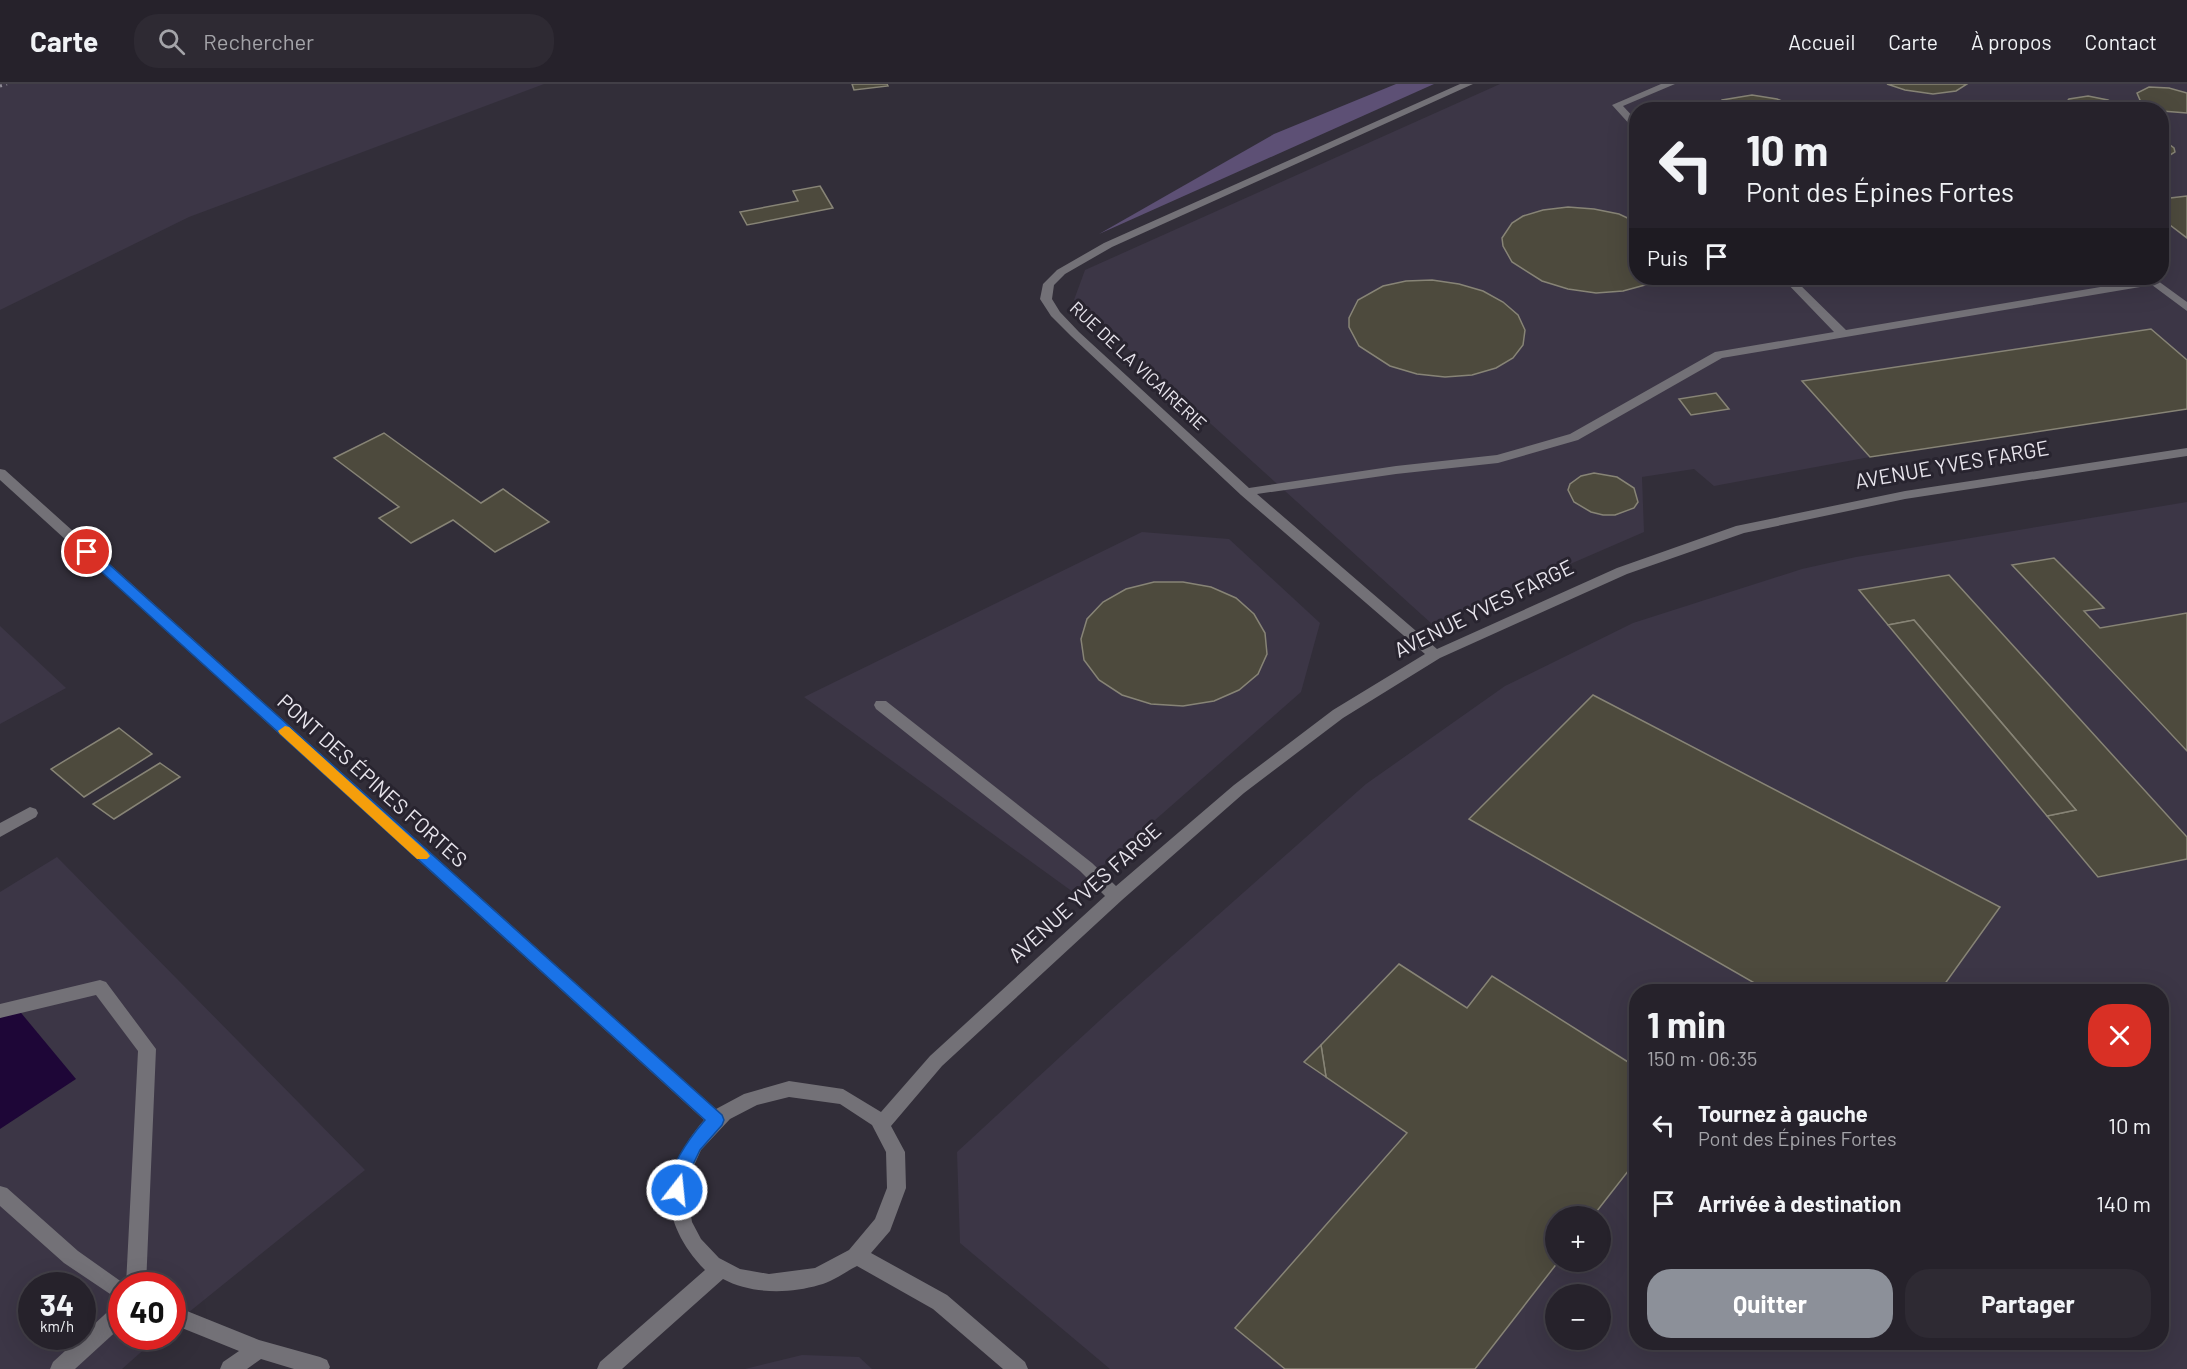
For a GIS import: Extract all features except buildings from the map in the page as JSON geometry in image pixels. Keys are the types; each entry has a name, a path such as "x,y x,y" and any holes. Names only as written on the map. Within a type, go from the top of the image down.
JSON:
{"street":[{"name":"RUE DE LA VICAIRERIE","path":"1435,655 1246,492 1054,314 1046,299 1049,284 1078,260 1468,84"},
{"path":"1629,118 1617,105 1670,84"},
{"path":"1794,285 1843,334"},
{"path":"1246,492 1395,470 1498,459 1574,437 1719,355 2136,285"},
{"path":"2158,285 2187,308"},
{"name":"AVENUE YVES FARGE","path":"882,1124 936,1061 1116,896 1239,789 1338,714 1435,655 1622,571 1741,529 1905,495 2187,452"},
{"name":"PONT DES ÉPINES FORTES","path":"0,473 716,1120"},
{"path":"881,705 1086,867 1116,896"},
{"path":"0,831 30,813"},
{"path":"0,1011 100,987 147,1049 137,1272"},
{"path":"789,1089 805,1089 835,1093 848,1098 866,1109 882,1124 897,1154 899,1174 897,1197 888,1218 874,1238 841,1266 788,1283 753,1281 720,1269 695,1249 680,1221 677,1190 680,1175 693,1145 716,1120 730,1109 759,1096 789,1089"},
{"path":"0,1194 71,1257 108,1283"},
{"path":"856,1255 940,1302 1018,1369"},
{"path":"607,1369 720,1269"},
{"path":"186,1320 258,1349 321,1368"},
{"path":"60,1369 108,1325"},
{"path":"230,1369 258,1349"}],"shaded area":[{"path":"0,84 544,84 189,217 0,310"},
{"path":"1396,84 1434,84 1099,234 1274,134"},
{"path":"1500,84 2187,84 2187,409 1870,457 1714,486 1694,469 1642,477 1644,532 1432,624 1074,300 1085,270"},
{"path":"2187,502 2187,1369 1110,1369 960,1243 957,1152 1111,1010 1366,784 1505,686 1633,623 1802,569 1856,557"},
{"path":"1142,532 1229,539 1320,623 1301,692 1073,892 804,697"},
{"path":"0,626 66,688 0,724"},
{"path":"57,857 365,1170 186,1315 186,1272 108,1272 108,1350 143,1350 122,1369 0,1369 0,892"},
{"path":"17,1008 76,1079 0,1129 0,1018"},
{"path":"802,1355 859,1357 872,1369 745,1369"}],"railway":[{"path":"0,86 7,84"}],"slow traffic":[{"path":"285,731 422,856"}],"route":[{"path":"87,552 716,1120 693,1145 680,1175 677,1190"}]}
